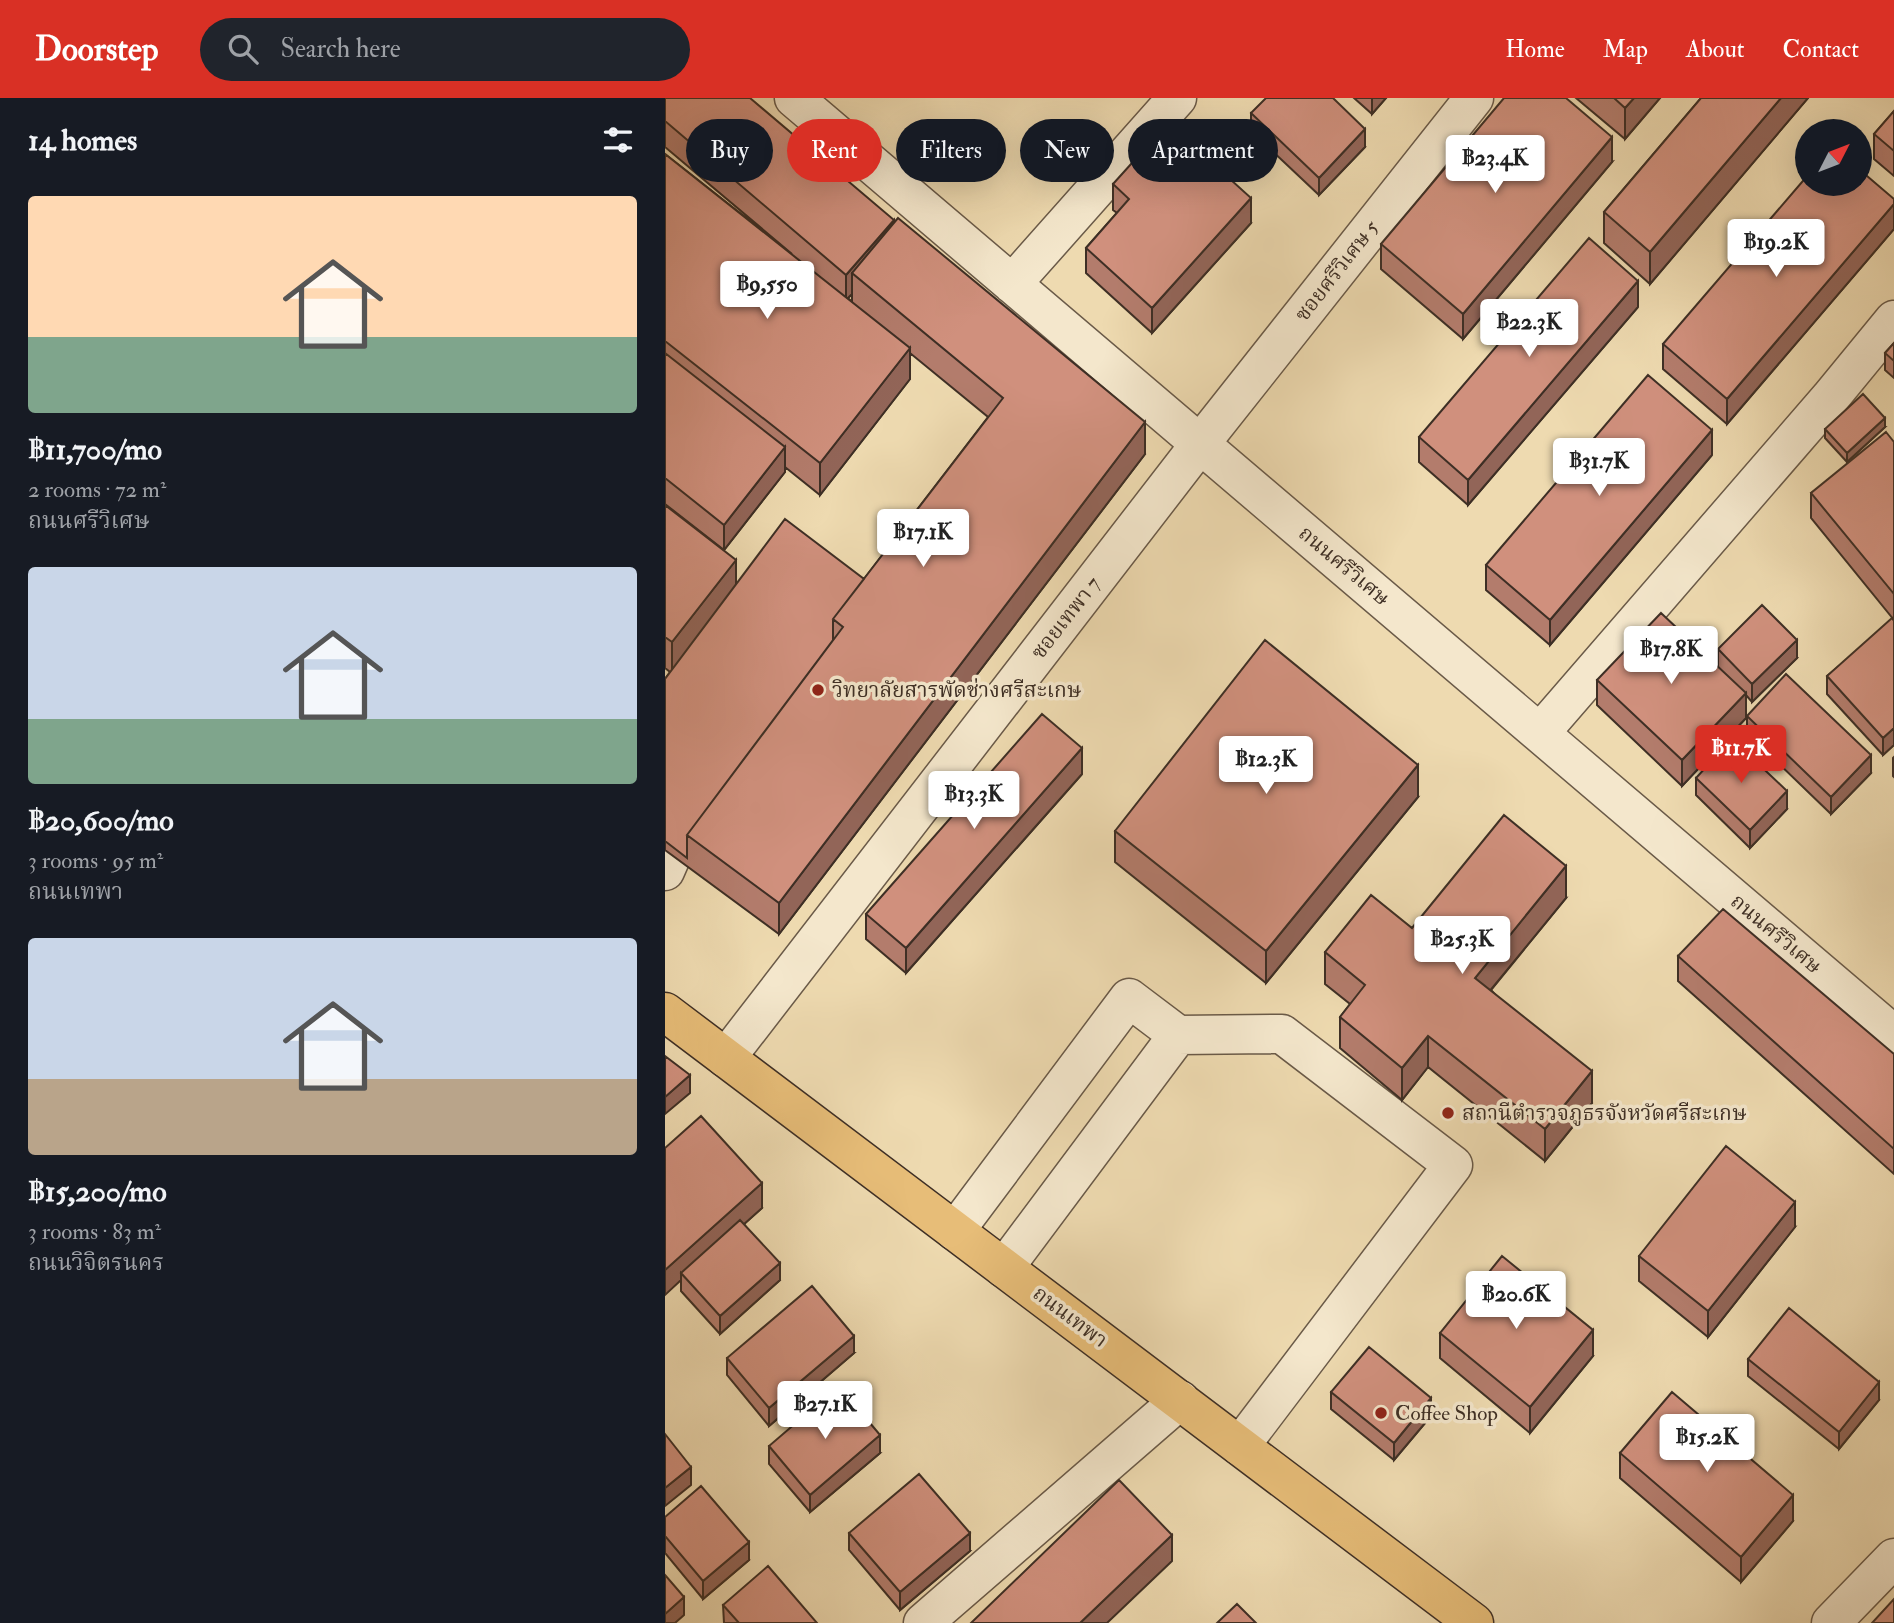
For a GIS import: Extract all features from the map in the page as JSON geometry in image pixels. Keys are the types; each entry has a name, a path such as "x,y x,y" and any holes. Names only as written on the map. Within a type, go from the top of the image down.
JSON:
{"main road":[{"name":"ถนนเทพา","path":"665,1012 1474,1623"}],"street":[{"name":"ถนนศรีวิเศษ","path":"794,98 1894,1035"},
{"path":"1012,284 1177,98"},
{"name":"ซอยศรีวิเศษ 5","path":"1200,444 1474,98"},
{"path":"1540,733 1830,398 1894,320"},
{"name":"ซอยเทพา 7","path":"726,1058 1200,444"},
{"path":"955,1231 1129,998 1178,1035 1282,1034 1453,1165 1240,1446"},
{"path":"1004,1268 1178,1035"},
{"path":"923,1623 1180,1400"},
{"path":"1831,1623 1894,1558"}],"building":[{"path":"665,98 750,98 787,129 787,182 849,182 894,220 846,275 737,182 773,182 773,119 686,119 686,139 665,121"},
{"path":"1266,98 1333,98 1365,129 1319,178 1278,139 1278,119 1257,119 1251,113"},
{"path":"1504,98 1566,98 1612,137 1463,314 1381,244"},
{"path":"1614,98 1634,98 1625,108"},
{"path":"1701,98 1781,98 1650,252 1604,212"},
{"path":"1894,111 1894,151 1874,134"},
{"path":"665,154 686,171 686,182 700,182 910,348 820,463 665,341"},
{"path":"1128,167 1128,182 1233,182 1251,198 1152,308 1086,248 1129,199 1113,184"},
{"path":"1873,181 1894,199 1894,204 1727,399 1663,344 1795,190 1795,196 1873,196"},
{"path":"898,218 1145,422 779,903 687,835 843,627 833,619 1003,398 852,273"},
{"path":"1589,238 1638,281 1468,480 1419,437"},
{"path":"1894,343 1894,361 1885,353"},
{"path":"665,353 785,447 724,525 665,478"},
{"path":"1648,375 1712,430 1550,620 1486,565"},
{"path":"1863,394 1885,418 1847,453 1825,429"},
{"path":"1886,432 1894,442 1894,594 1811,493"},
{"path":"665,505 736,560 672,642 665,637"},
{"path":"785,519 864,579 833,619 833,640 687,835 687,858 665,841 665,679"},
{"path":"1762,605 1797,640 1752,684 1718,649"},
{"path":"1661,613 1746,693 1682,760 1597,680"},
{"path":"1892,618 1894,728 1883,738 1827,676"},
{"path":"1265,640 1418,765 1266,951 1115,831"},
{"path":"1786,674 1871,755 1831,797 1747,716"},
{"path":"1042,714 1082,748 906,948 866,914"},
{"path":"1732,739 1787,791 1750,830 1696,778"},
{"path":"1504,815 1566,866 1475,978 1592,1071 1545,1129 1428,1036 1402,1068 1340,1017 1365,985 1325,952 1371,895 1412,928"},
{"path":"1723,909 1894,1054 1894,1149 1678,956"},
{"path":"665,1056 690,1075 665,1097"},
{"path":"701,1116 762,1183 665,1270 665,1148"},
{"path":"1726,1146 1795,1202 1708,1311 1639,1256"},
{"path":"740,1220 780,1263 720,1316 681,1273"},
{"path":"1502,1256 1593,1330 1530,1407 1440,1333"},
{"path":"812,1286 854,1336 769,1408 727,1358"},
{"path":"1789,1308 1879,1382 1839,1432 1748,1359"},
{"name":"Coffee Shop","path":"1369,1347 1431,1398 1394,1443 1331,1392"},
{"path":"839,1386 880,1435 810,1495 769,1446"},
{"path":"1672,1392 1793,1495 1741,1557 1620,1453"},
{"path":"665,1434 691,1467 665,1488"},
{"path":"919,1474 970,1533 900,1592 849,1533"},
{"path":"1119,1480 1172,1535 1080,1623 971,1623"},
{"path":"701,1486 749,1542 703,1581 665,1536 665,1517"},
{"path":"768,1566 817,1623 739,1623 723,1605"},
{"path":"665,1575 684,1597 665,1614"},
{"path":"1894,1599 1894,1623 1872,1623"},
{"path":"1237,1604 1256,1623 1217,1623"}],"place":[{"name":"วิทยาลัยสารพัดช่างศรีสะเกษ","path":"818,690"},
{"name":"สถานีตำรวจภูธรจังหวัดศรีสะเกษ","path":"1448,1113"},
{"name":"Coffee Shop","path":"1381,1413"}]}
